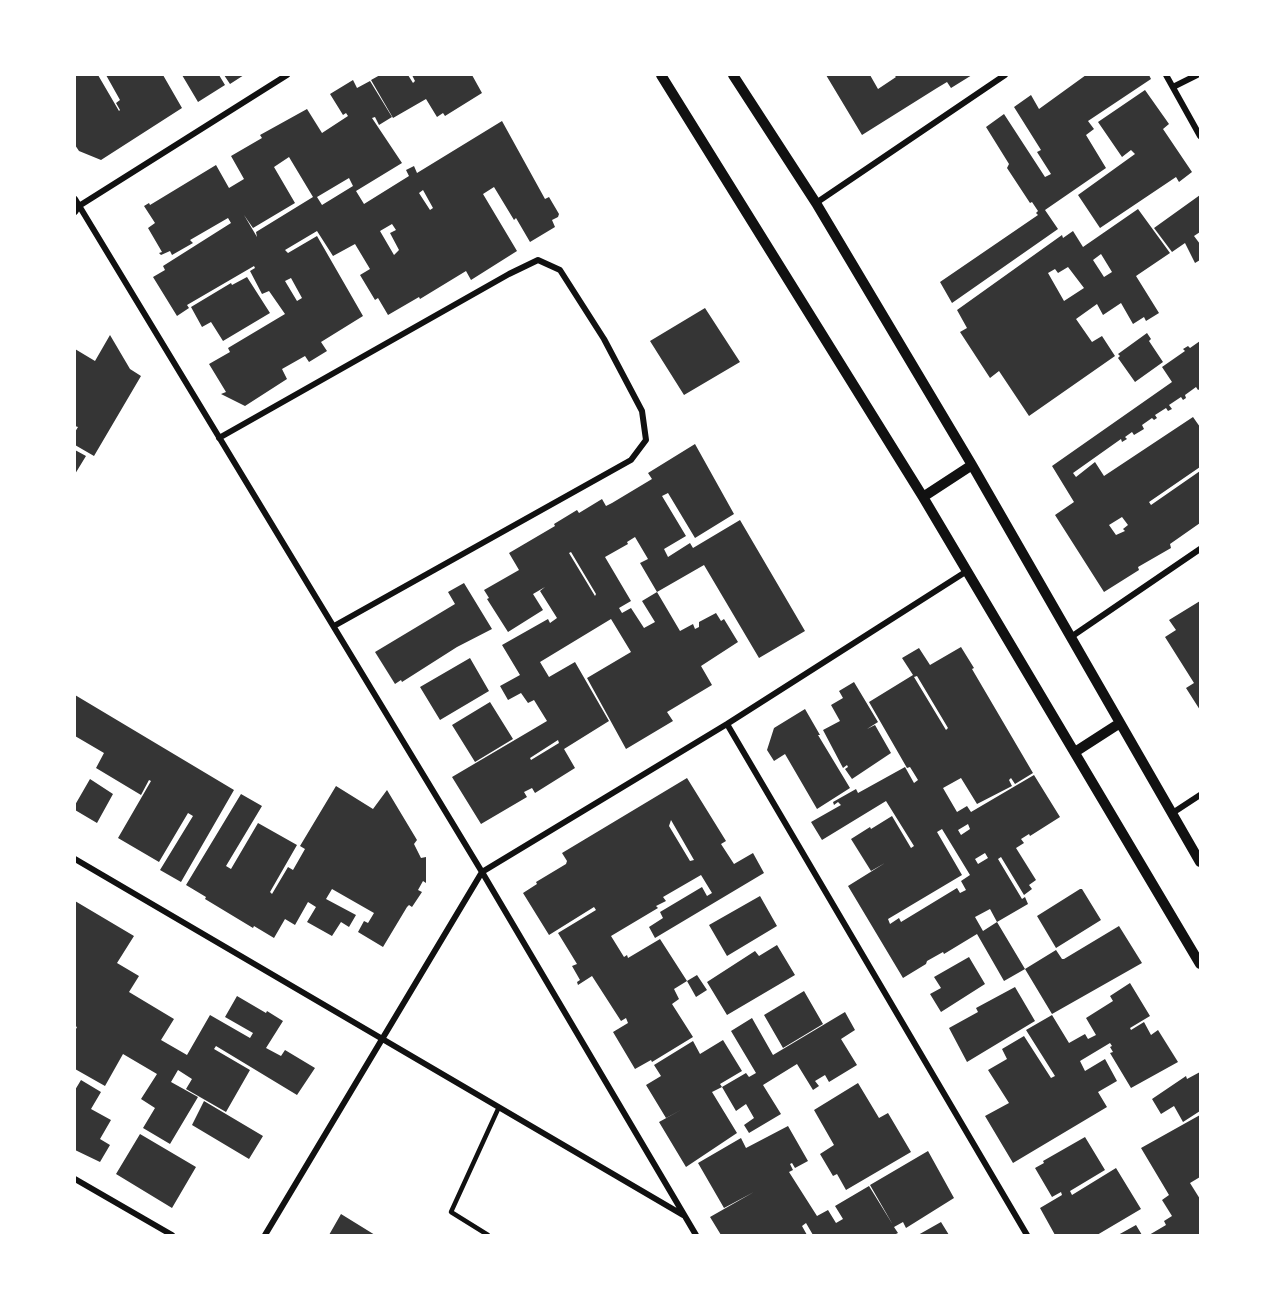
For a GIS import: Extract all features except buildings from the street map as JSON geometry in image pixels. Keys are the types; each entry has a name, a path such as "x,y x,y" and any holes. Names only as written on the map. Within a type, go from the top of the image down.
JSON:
{"street":[{"path":"75,212 79,206 287,75"},
{"path":"661,75 923,497 1200,964"},
{"path":"733,75 816,203 972,465 1200,862"},
{"path":"816,203 1005,75"},
{"path":"1166,75 1200,135"},
{"path":"1173,87 1197,75"},
{"path":"75,199 482,872 696,1235"},
{"path":"219,438 509,274 538,260 560,270 604,339 642,411 646,440 631,460 334,626"},
{"path":"923,497 972,465"},
{"path":"1071,637 1200,549"},
{"path":"265,1235 384,1040 482,872 727,724 967,571"},
{"path":"1075,752 1120,723"},
{"path":"727,724 1027,1235"},
{"path":"1172,814 1200,795"},
{"path":"75,859 684,1215"},
{"path":"75,1179 171,1235"}],"lane":[{"path":"488,1235 451,1212 499,1107"}]}
